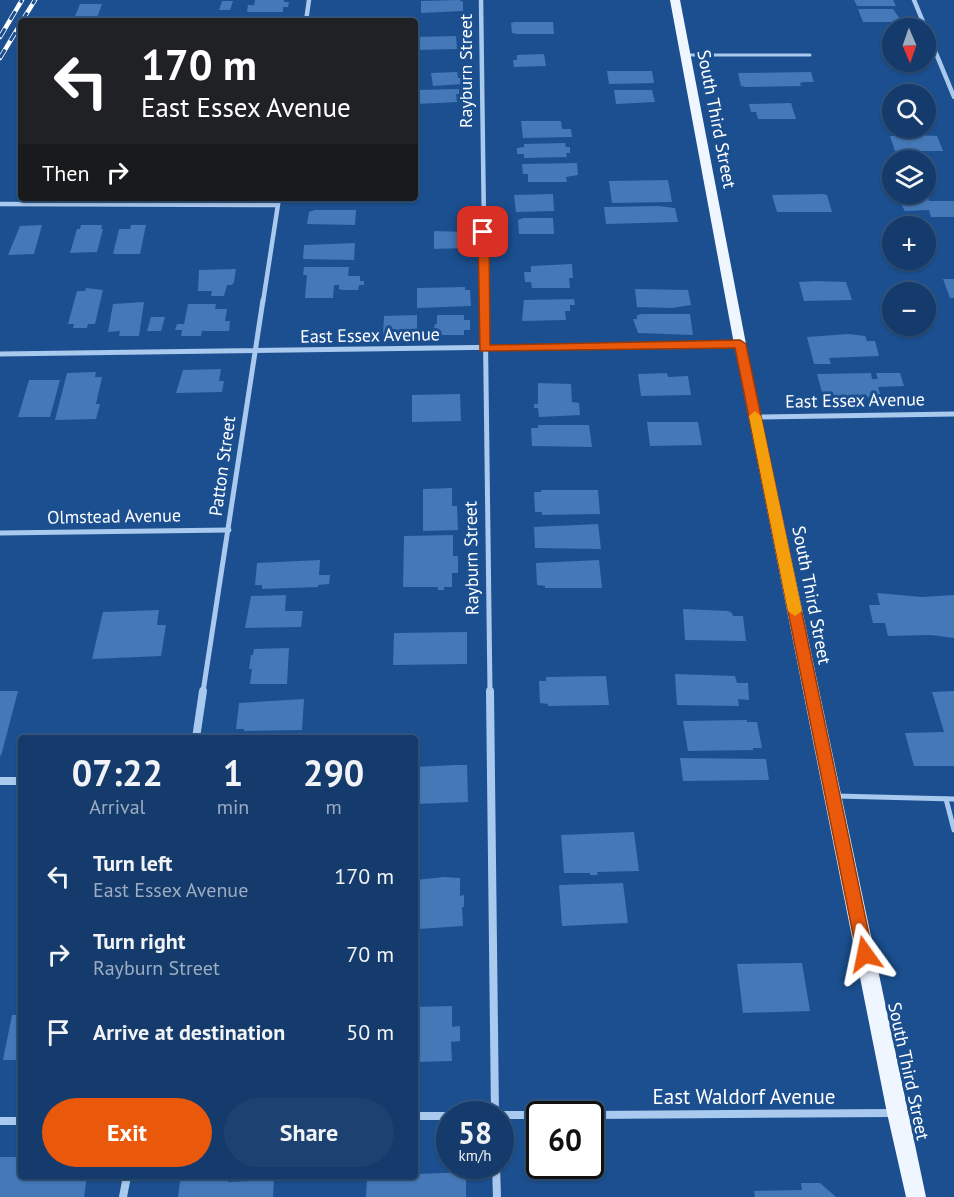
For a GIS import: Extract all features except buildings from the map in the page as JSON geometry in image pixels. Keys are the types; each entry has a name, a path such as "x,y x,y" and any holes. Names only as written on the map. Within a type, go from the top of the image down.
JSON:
{"main road":[{"name":"South Third Street","path":"675,0 740,344 916,1197"}],"street":[{"path":"306,18 309,0"},
{"name":"Rayburn Street","path":"481,0 495,1101"},
{"path":"914,0 954,97"},
{"path":"0,204 279,201"},
{"name":"Patton Street","path":"196,735 279,201"},
{"name":"East Essex Avenue","path":"0,354 740,344"},
{"name":"East Essex Avenue","path":"756,417 954,414"},
{"name":"Olmstead Avenue","path":"0,533 229,530"},
{"path":"0,781 18,781"},
{"name":"East Waldorf Avenue","path":"604,1115 897,1113"},
{"path":"418,1116 436,1116"},
{"path":"0,1121 18,1121"},
{"path":"123,1197 126,1179"},
{"path":"496,1179 497,1197"}],"lane":[{"path":"685,55 810,55"},
{"path":"833,796 954,799"},
{"path":"946,799 954,830"}],"railway":[{"path":"0,37 22,0"},
{"path":"24,18 35,0"},
{"path":"0,58 18,28"}],"slow traffic":[{"path":"755,416 795,611"}],"route":[{"path":"483,232 484,349 740,344 865,954"}]}
